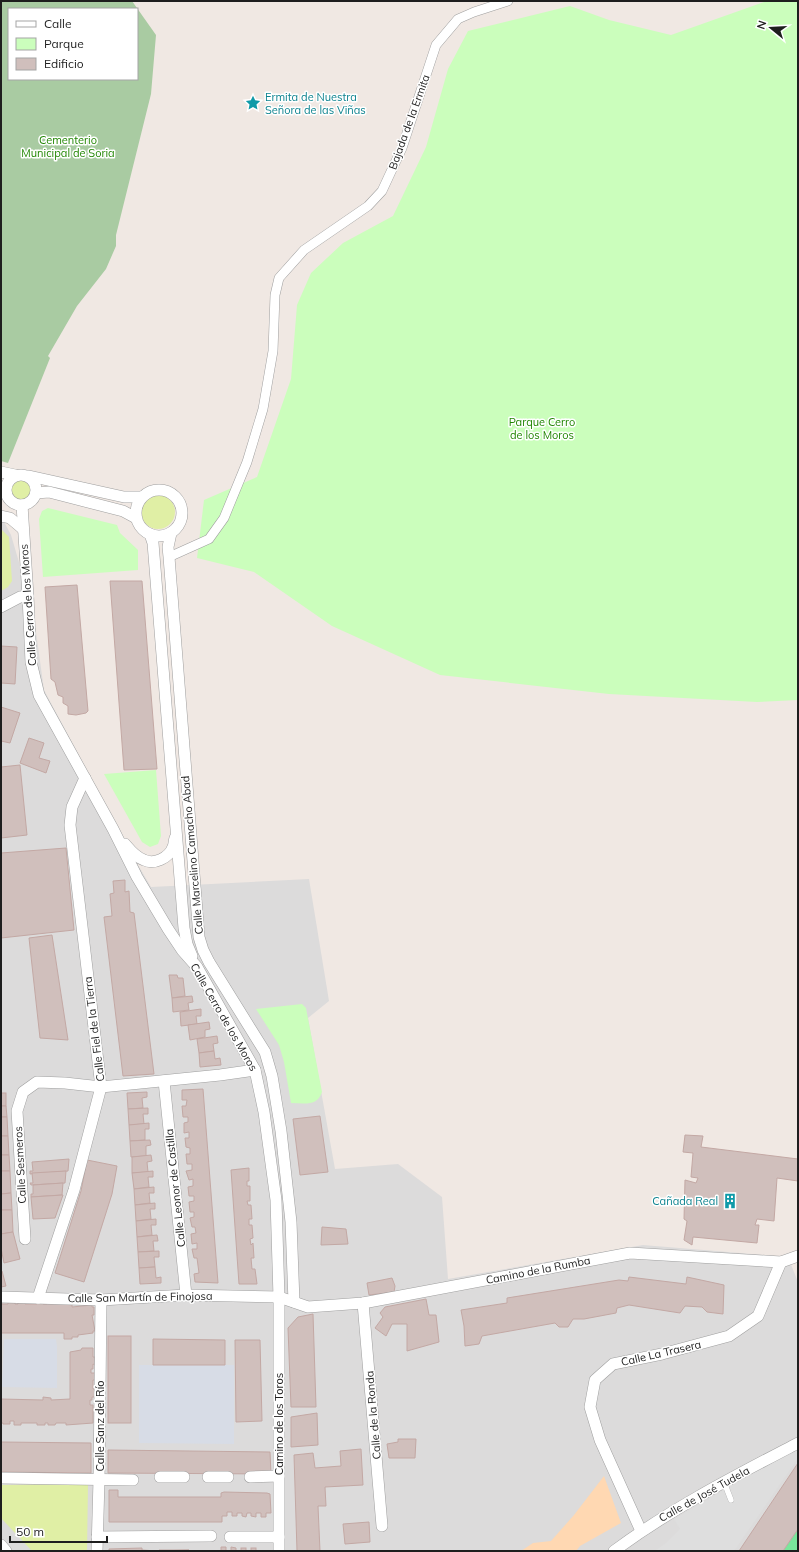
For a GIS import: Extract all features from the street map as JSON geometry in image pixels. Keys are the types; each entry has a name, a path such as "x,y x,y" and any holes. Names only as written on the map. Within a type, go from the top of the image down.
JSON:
{"street":[{"name":"Bajada de la Ermita","path":"169,557 208,540 224,518 248,462 265,402 273,351 275,295 279,278 304,250 368,206 382,191 402,148 436,45 458,19 508,1"},
{"path":"1,472 15,475 24,474 124,497 141,497"},
{"path":"15,475 4,493 22,505 31,502 36,493 36,484 29,476"},
{"path":"155,489 164,489 177,497 181,504 182,516 177,528 164,536 150,534 143,530 136,518 135,511 141,497 155,489"},
{"path":"36,493 49,492 123,511 136,518"},
{"name":"Calle Cerro de los Moros","path":"22,505 31,662 36,685 52,720 138,877 168,929 182,950 197,967 256,1070 264,1112 276,1200 279,1297"},
{"path":"1,516 10,518 23,529"},
{"name":"Calle Marcelino Camacho Abad","path":"171,533 168,547 198,937 209,962 265,1052 272,1076 281,1131 291,1222 294,1302"},
{"name":"Calle Marcelino Camacho Abad","path":"150,534 153,543 184,928 186,944 197,967"},
{"path":"1,607 20,597 28,596"},
{"name":"Calle Fiel de la Tierra","path":"38,1298 74,1190 101,1087 70,825 72,807 85,778"},
{"name":"Calle Cerro de los Moros","path":"113,829 133,854 145,861 152,862 162,859 169,854 173,847 177,827"},
{"path":"101,1087 256,1070"},
{"name":"Calle Leonor de Castilla","path":"164,1081 186,1295"},
{"name":"Calle Sesmeros","path":"25,1239 17,1111 23,1092 37,1082 101,1087"},
{"name":"Camino de la Rumba","path":"279,1297 308,1307 363,1303 630,1253 781,1262 798,1256"},
{"name":"Calle La Trasera","path":"641,1532 600,1440 590,1407 595,1380 613,1364 662,1354 729,1336 758,1316 781,1262"},
{"name":"Calle San Martín de Finojosa","path":"1,1297 101,1300 186,1295 279,1297"},
{"name":"Camino de los Toros","path":"279,1297 279,1551"},
{"name":"Calle Sanz del Río","path":"97,1551 101,1300"},
{"name":"Calle de la Ronda","path":"363,1303 382,1526"},
{"name":"Calle de José Tudela","path":"614,1551 678,1507 798,1443"},
{"path":"250,1477 279,1476"},
{"path":"160,1477 184,1477"},
{"path":"208,1477 228,1477"},
{"path":"1,1478 133,1480"},
{"path":"97,1537 212,1536"},
{"path":"230,1537 279,1537"},
{"path":"1,1545 6,1551"}],"lane":[{"path":"724,1482 731,1500"}],"shaded area":[{"path":"1,516 11,535 33,610 44,690 131,853 151,887 309,879 329,1001 308,1018 335,1169 398,1164 442,1197 448,1279 643,1245 788,1257 798,1282 798,1551 1,1551"},
{"path":"4,1339 56,1339 57,1388 2,1387"},
{"path":"139,1365 234,1365 234,1444 139,1443"},
{"path":"798,1447 798,1458 734,1551 655,1551 666,1543 680,1529 674,1519"}],"green space":[{"name":"Cementerio Municipal de Soria","path":"1,1 132,1 137,8 8,8 8,80 138,80 138,10 156,35 151,94 116,235 116,246 106,269 77,306 48,356 50,358 8,463 1,461"},
{"name":"Parque Cerro de los Moros","path":"767,1 798,1 798,700 757,702 609,694 440,675 332,626 254,572 197,558 204,500 257,477 291,379 297,305 311,273 343,243 393,216 426,147 448,69 468,31 570,6 609,20 671,35"},
{"path":"21,477 29,481 33,489 29,497 21,501 13,497 9,489 13,481"},
{"path":"158,495 170,500 175,512 170,524 158,529 146,524 141,512 146,500"},
{"path":"48,508 117,525 120,533 138,550 138,570 43,577 39,519 42,511"},
{"path":"1,529 9,537 12,581 8,587 1,591"},
{"path":"156,770 161,836 158,844 150,847 142,842 104,774"},
{"path":"302,1004 306,1008 322,1092 320,1097 313,1102 291,1103 284,1062 279,1045 256,1009"},
{"path":"88,1484 87,1551 32,1551 1,1518 1,1485"},
{"path":"798,1529 798,1551 783,1551"}],"sand":[{"path":"604,1476 621,1523 580,1546 576,1551 521,1551 533,1543 551,1541 574,1515"}],"building":[{"path":"110,581 142,581 157,769 124,770"},
{"path":"77,585 88,711 86,713 76,715 68,714 68,706 63,703 63,697 58,695 55,682 51,679 45,587"},
{"path":"1,646 17,647 15,684 1,683"},
{"path":"1,707 20,713 10,743 1,741"},
{"path":"29,738 44,743 39,758 50,761 46,773 20,763"},
{"path":"20,765 27,835 1,838 1,767"},
{"path":"66,848 74,930 1,938 1,853"},
{"path":"125,880 125,892 129,891 130,912 134,913 154,1074 123,1076 104,917 112,916 110,894 114,893 113,881"},
{"path":"52,935 68,1040 40,1038 29,938"},
{"path":"169,975 177,975 178,978 183,978 185,996 172,998"},
{"path":"192,996 193,1002 188,1003 189,1010 173,1012 172,998"},
{"path":"201,1009 201,1016 196,1016 197,1024 181,1026 180,1012"},
{"path":"209,1022 210,1029 205,1030 205,1037 190,1040 188,1025"},
{"path":"217,1036 218,1043 213,1044 214,1051 199,1053 197,1039"},
{"path":"214,1051 215,1059 220,1058 221,1065 200,1067 199,1053"},
{"path":"203,1089 218,1283 195,1282 194,1274 199,1273 197,1258 194,1258 192,1249 197,1249 197,1243 192,1244 191,1234 196,1233 195,1227 192,1227 190,1218 194,1217 194,1212 190,1212 189,1202 194,1201 194,1196 189,1196 188,1187 193,1186 193,1179 189,1180 186,1171 192,1170 192,1164 187,1164 186,1154 190,1154 190,1148 186,1147 185,1138 189,1138 189,1132 184,1133 184,1123 188,1122 188,1117 183,1117 182,1106 186,1106 187,1100 182,1100 182,1090"},
{"path":"147,1092 147,1097 142,1098 143,1108 128,1109 127,1093"},
{"path":"1,1093 6,1093 6,1106 1,1106"},
{"path":"1,1106 6,1106 7,1117 1,1117"},
{"path":"148,1108 148,1114 143,1114 144,1124 129,1125 128,1109"},
{"path":"320,1116 328,1172 300,1175 293,1119"},
{"path":"1,1117 7,1117 8,1136 1,1136"},
{"path":"149,1123 149,1129 145,1129 145,1140 130,1141 129,1125"},
{"name":"Cañada Real","path":"685,1135 703,1136 701,1147 798,1159 798,1181 777,1178 774,1221 757,1219 755,1225 759,1225 757,1243 693,1237 692,1245 684,1240 687,1221 684,1219 685,1180 696,1183 698,1178 691,1177 693,1153 683,1152"},
{"path":"1,1136 8,1136 9,1155 1,1155"},
{"path":"150,1140 151,1145 146,1146 146,1156 131,1157 130,1141"},
{"path":"1,1155 9,1155 10,1171 1,1171"},
{"path":"151,1155 152,1161 147,1162 148,1172 132,1173 132,1157"},
{"path":"69,1159 68,1171 30,1174 30,1171 33,1171 32,1162"},
{"path":"87,1160 117,1166 112,1194 84,1282 55,1273 81,1191"},
{"path":"249,1168 249,1181 247,1181 247,1186 250,1186 250,1201 247,1201 248,1205 251,1205 252,1219 249,1219 249,1225 252,1225 253,1238 250,1239 251,1245 253,1243 254,1258 251,1258 252,1269 255,1269 257,1284 239,1284 231,1170"},
{"path":"1,1171 10,1171 11,1193 1,1194"},
{"path":"66,1171 65,1183 31,1185 30,1183 33,1183 32,1173"},
{"path":"153,1171 153,1177 148,1177 149,1187 134,1189 132,1173"},
{"path":"63,1183 62,1195 31,1197 31,1194 33,1194 33,1185"},
{"path":"154,1187 154,1193 149,1193 150,1203 135,1205 134,1189"},
{"path":"11,1193 12,1210 1,1210 1,1194"},
{"path":"63,1195 55,1218 33,1219 31,1197"},
{"path":"155,1203 155,1209 150,1209 151,1219 136,1221 135,1205"},
{"path":"1,1210 12,1210 13,1232 1,1234"},
{"path":"156,1219 156,1225 151,1225 152,1235 137,1237 136,1221"},
{"path":"322,1227 346,1229 348,1244 321,1245"},
{"path":"13,1232 20,1259 4,1263 1,1248 1,1234"},
{"path":"157,1235 158,1241 153,1241 154,1251 138,1252 137,1237"},
{"path":"159,1251 159,1257 154,1257 155,1267 139,1268 138,1252"},
{"path":"155,1267 156,1278 161,1277 161,1283 140,1284 139,1268"},
{"path":"1,1271 6,1286 1,1287"},
{"path":"629,1277 686,1284 687,1277 724,1285 723,1314 707,1312 702,1307 685,1306 680,1313 629,1305 617,1308 616,1313 584,1319 573,1319 568,1327 559,1327 555,1323 482,1336 479,1344 465,1346 464,1326 461,1310 507,1303 507,1298 619,1280 628,1281"},
{"path":"392,1278 395,1286 394,1292 369,1295 367,1283"},
{"path":"426,1299 429,1315 436,1315 439,1342 407,1351 407,1324 392,1324 386,1336 375,1328 383,1317 380,1313 385,1307"},
{"path":"1,1302 2,1304 8,1304 8,1302 15,1302 15,1304 18,1304 18,1302 25,1302 25,1304 37,1304 37,1302 43,1302 43,1304 47,1304 47,1302 72,1303 72,1307 92,1305 92,1307 94,1307 94,1315 92,1315 95,1331 93,1331 93,1333 78,1335 78,1337 72,1337 72,1339 64,1339 64,1333 1,1333"},
{"path":"313,1314 316,1407 291,1407 288,1328 298,1317"},
{"path":"108,1336 131,1336 131,1423 108,1423"},
{"path":"153,1339 225,1340 225,1365 153,1365"},
{"path":"235,1340 260,1340 262,1421 236,1422"},
{"path":"82,1348 93,1348 93,1357 95,1357 95,1365 93,1364 91,1373 95,1373 93,1389 95,1389 95,1397 92,1397 92,1400 90,1400 90,1405 93,1405 93,1423 66,1425 66,1423 56,1423 55,1425 48,1425 48,1423 45,1423 45,1425 37,1425 37,1423 21,1423 21,1425 14,1425 14,1421 10,1421 10,1424 1,1423 1,1399 43,1400 43,1397 51,1398 51,1400 70,1399 70,1352 81,1350"},
{"path":"317,1413 318,1445 291,1447 291,1417"},
{"path":"398,1439 416,1439 415,1458 389,1458 387,1444 398,1442"},
{"path":"1,1442 91,1443 91,1473 1,1472"},
{"path":"361,1449 363,1485 325,1487 326,1506 318,1506 320,1551 297,1551 294,1455 313,1453 315,1468 341,1466 340,1451"},
{"path":"108,1450 270,1452 271,1474 108,1473"},
{"path":"798,1463 798,1529 783,1551 739,1551"},
{"path":"109,1490 118,1490 118,1497 221,1497 221,1493 224,1492 267,1493 270,1494 271,1513 266,1513 266,1517 261,1517 261,1513 256,1513 256,1517 251,1516 251,1513 247,1513 246,1517 242,1516 242,1513 237,1513 237,1516 232,1516 232,1512 227,1512 227,1516 222,1516 222,1522 109,1522"},
{"path":"369,1522 370,1542 345,1544 343,1524"},
{"path":"221,1547 226,1547 226,1551 221,1551"},
{"path":"231,1547 236,1548 236,1551 231,1551"},
{"path":"142,1548 142,1550 157,1551 109,1551 109,1549"},
{"path":"241,1548 246,1548 246,1551 241,1551"},
{"path":"251,1548 256,1548 256,1551 251,1551"},
{"path":"159,1550 189,1550 159,1551"}],"place":[{"name":"Ermita de Nuestra Señora de las Viñas","path":"253,103"},
{"name":"Cañada Real","path":"730,1201"}]}
